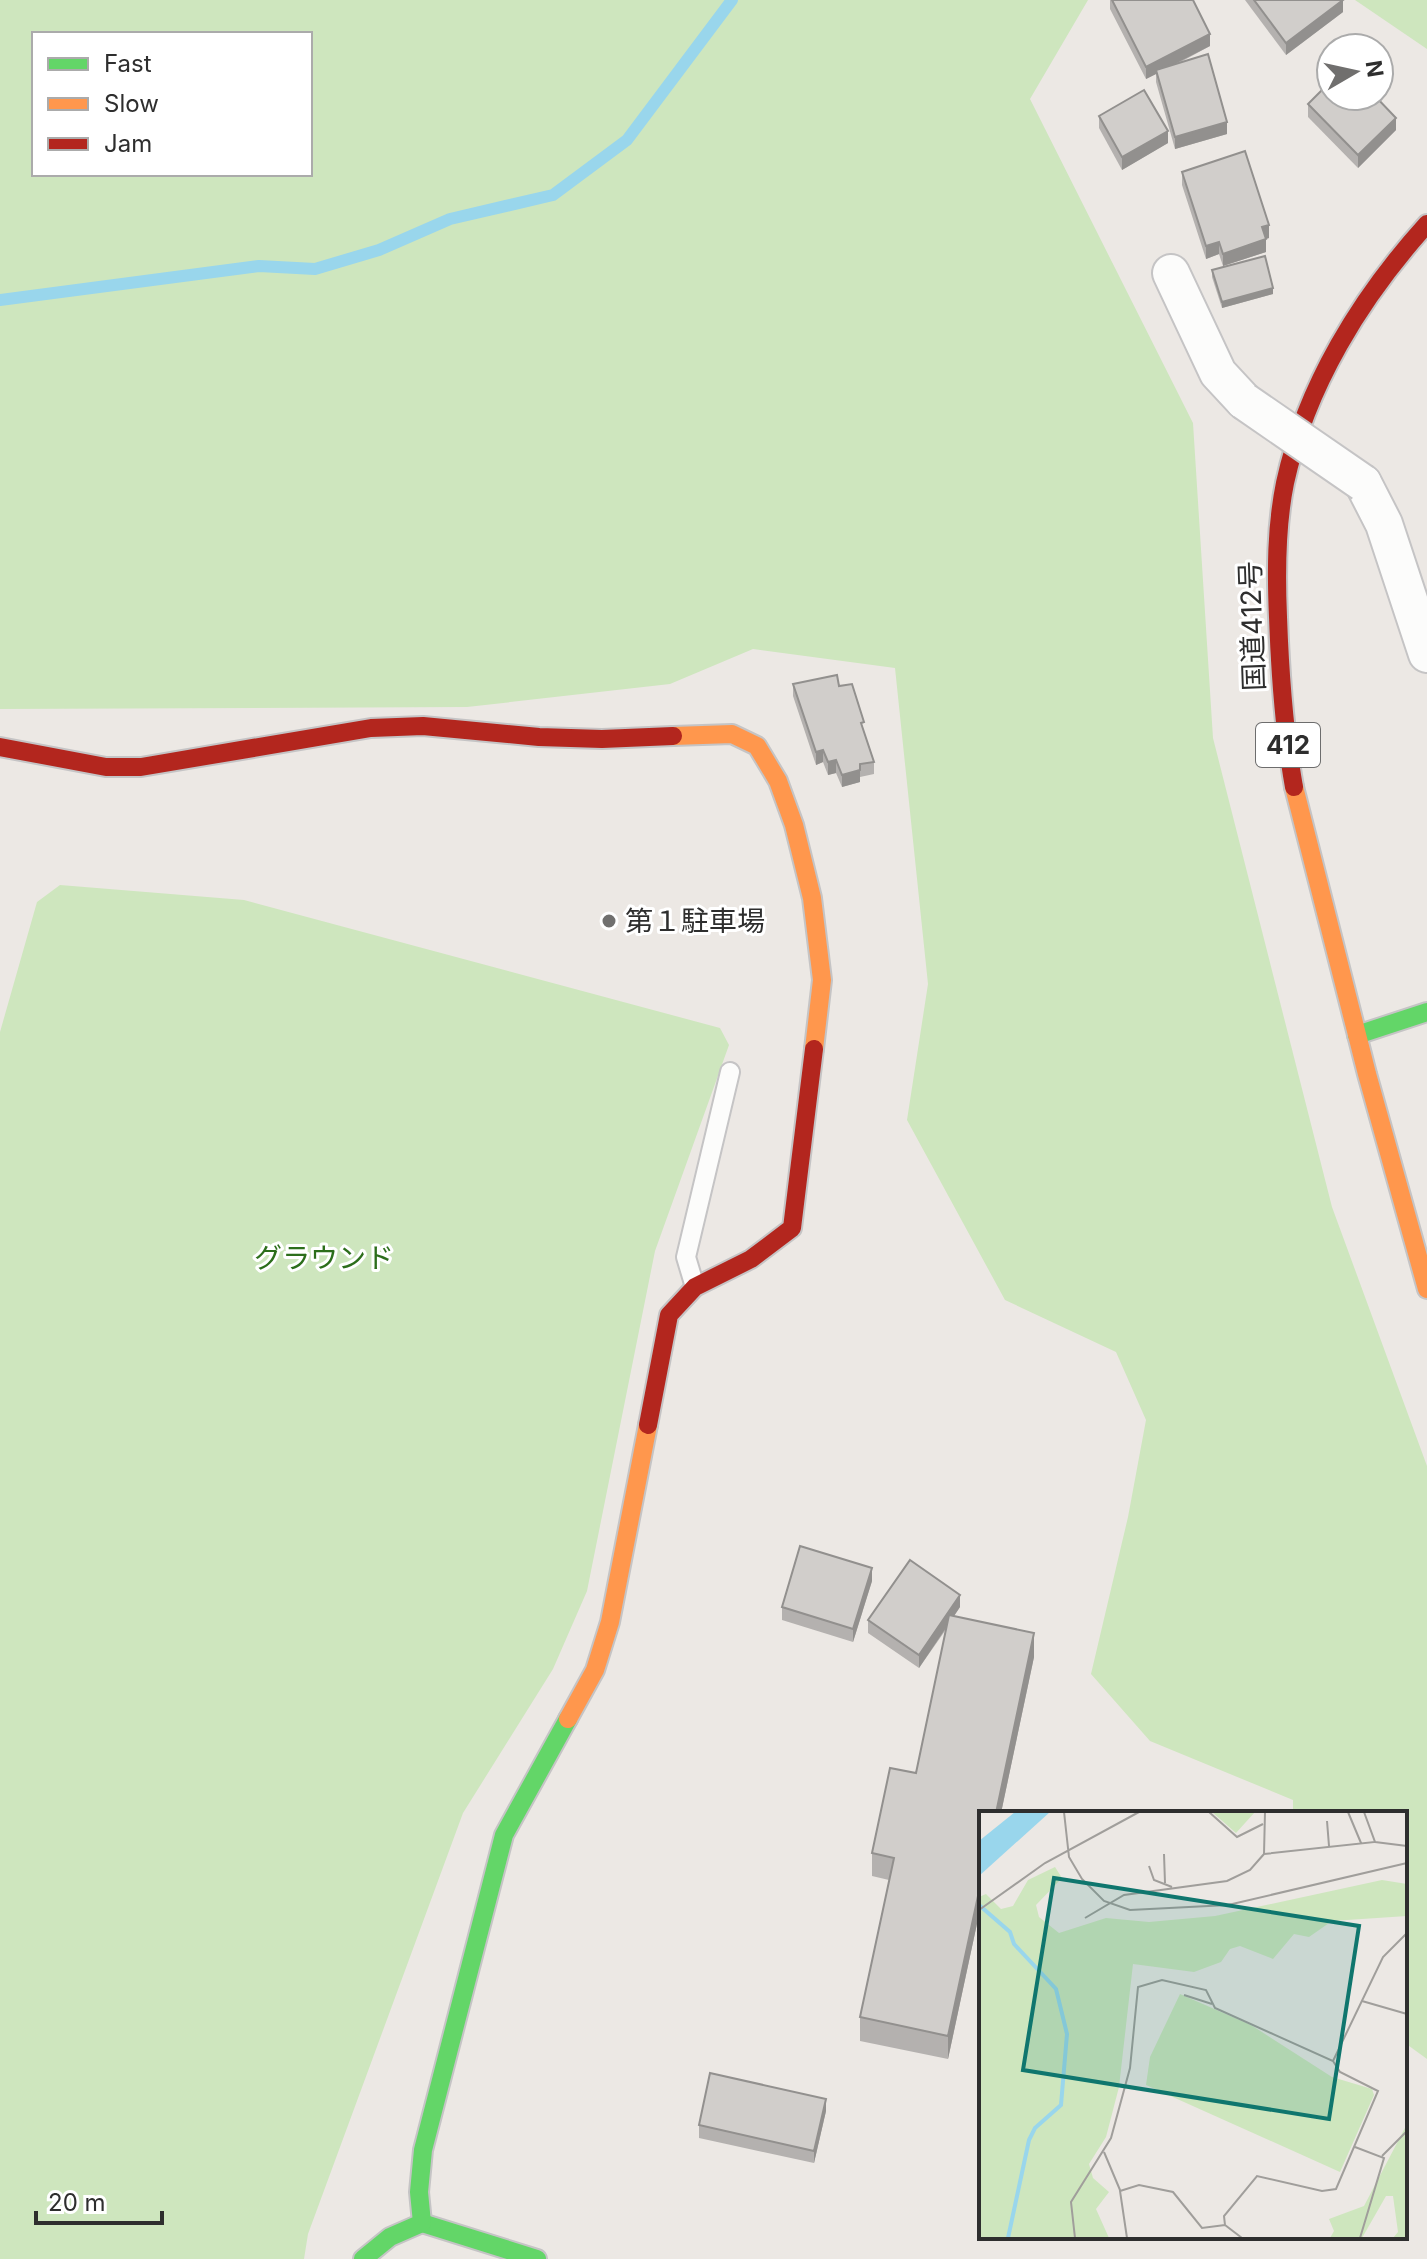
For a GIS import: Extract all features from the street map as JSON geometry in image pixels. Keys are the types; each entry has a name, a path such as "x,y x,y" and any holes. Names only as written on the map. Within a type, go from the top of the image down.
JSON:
{"main road":[{"name":"国道412号","path":"1427,224 1399,253 1350,324 1317,391 1290,464 1279,521 1277,585 1281,690 1295,792 1357,1035 1427,1289"},
{"path":"0,747 106,767 141,767 371,728 423,726 524,736 602,739 732,734 757,746 778,781 794,825 812,898 822,980 792,1228 751,1259 695,1287 669,1315 610,1622 595,1670 504,1835 423,2150 419,2192 422,2223"},
{"path":"1357,1035 1427,1012"},
{"path":"363,2259 404,2227 422,2223 537,2259"}],"street":[{"path":"1171,273 1218,373 1244,401 1363,483 1384,524 1427,654"}],"lane":[{"path":"695,1287 686,1257 730,1072"}],"green space":[{"path":"0,0 1088,0 1030,99 1193,423 1213,738 1332,1207 1427,1466 1427,2059 1407,2044 1407,1811 1293,1811 1293,1800 1150,1741 1091,1674 1128,1517 1146,1420 1116,1352 1005,1300 907,1120 928,984 895,668 753,649 670,684 467,707 0,709"},
{"path":"1355,0 1427,0 1427,49"},
{"name":"グラウンド","path":"60,885 244,900 720,1028 729,1045 655,1251 587,1591 553,1669 463,1813 308,2234 304,2259 0,2259 0,1032 37,902"}],"building":[{"path":"1112,0 1193,0 1210,34 1146,67"},
{"path":"1254,0 1343,0 1286,43"},
{"path":"1208,54 1227,122 1175,137 1156,70"},
{"path":"1144,90 1168,131 1122,157 1099,116"},
{"path":"1315,97 1315,111 1308,104"},
{"path":"1316,112 1390,112 1396,118 1358,155"},
{"path":"1245,151 1269,225 1262,227 1266,239 1223,254 1219,242 1206,246 1182,172"},
{"path":"1265,256 1273,288 1222,302 1212,270"},
{"path":"837,675 839,686 852,684 874,762 860,764 860,770 842,775 836,760 828,762 823,750 816,752 793,684"},
{"path":"800,1546 872,1568 853,1629 782,1607"},
{"path":"910,1560 960,1595 919,1655 868,1620"},
{"path":"949,1615 1034,1633 996,1811 979,1811 979,1891 948,2036 860,2017 894,1858 872,1853 890,1768 916,1773"},
{"path":"710,2073 826,2099 814,2151 699,2125"}],"waterway":[{"path":"0,300 259,266 315,269 379,250 450,219 553,195 627,140 732,0"}],"traffic: fast":[{"path":"1357,1035 1427,1012"},
{"path":"363,2259 390,2237 422,2223 419,2192 423,2150 504,1835 568,1719"},
{"path":"422,2223 537,2259"}],"traffic: slow":[{"path":"673,736 732,734 757,746 778,781 794,825 812,898 822,980 814,1049"},
{"path":"1294,787 1367,1074 1427,1289"},
{"path":"568,1719 595,1670 610,1622 648,1425"}],"traffic: jam":[{"path":"1294,787 1283,702 1277,600 1278,533 1285,483 1307,412 1339,344 1380,282 1427,224"},
{"path":"0,747 106,767 141,767 371,728 423,726 539,737 602,739 673,736"},
{"path":"648,1425 669,1315 695,1287 751,1259 792,1228 814,1049"}],"place":[{"name":"第１駐車場","path":"609,921"}]}
